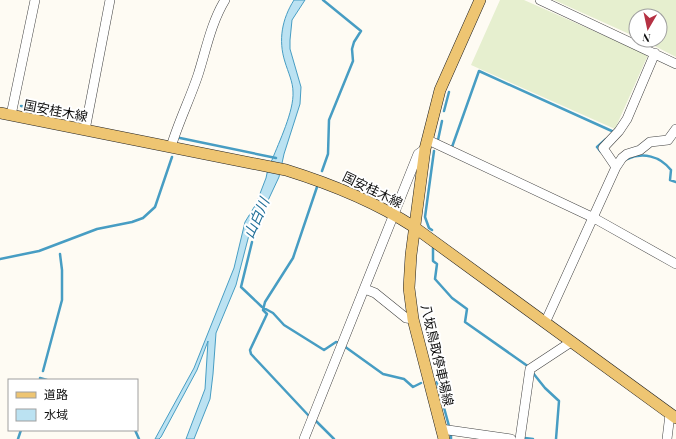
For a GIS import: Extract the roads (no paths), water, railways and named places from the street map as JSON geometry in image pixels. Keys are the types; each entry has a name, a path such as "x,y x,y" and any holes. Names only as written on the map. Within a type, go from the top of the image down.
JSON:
{"main road":[{"name":"八坂鳥取停車場線","path":"442,434 413,319 409,280 414,227 426,145 440,90 480,0"},
{"name":"国安桂木線","path":"6,114 265,165 328,183 395,214 673,416"}],"street":[{"path":"6,114 35,0"},
{"path":"85,130 110,0"},
{"path":"171,147 197,76 217,13 225,0"},
{"path":"540,0 676,64"},
{"path":"616,167 603,148 619,131 627,119 655,53"},
{"path":"545,323 616,167 622,158 627,154 640,150 650,142 668,140 676,129"},
{"path":"304,439 418,154 426,145 594,218 676,264"},
{"path":"365,289 375,293 406,318 413,319"},
{"path":"520,439 530,368 571,342"},
{"path":"667,439 673,416"},
{"path":"442,434 511,439"}],"water":[{"name":"山白川","path":"294,0 305,0 292,20 290,40 290,49 301,87 300,104 284,154 279,177 264,209 249,235 236,285 216,333 210,399 194,439 186,439 205,389 208,341 197,370 161,437 159,439 155,439 194,368 234,268 245,222 256,204 266,178 269,164 289,117 293,100 293,88 283,54 282,30"}],"waterway":[{"path":"322,171 328,154 329,120 353,61 352,49 354,42 361,31 323,0"},
{"path":"452,147 479,71 614,132"},
{"path":"444,111 449,92"},
{"path":"21,106 83,115 84,112"},
{"path":"438,140 442,121"},
{"path":"180,138 276,158"},
{"path":"601,152 597,147 606,139"},
{"path":"432,230 429,228 425,217 434,151"},
{"path":"627,159 645,156 662,161 671,170 670,180 676,182"},
{"path":"0,259 39,251 97,229 132,222 143,218 155,207 172,157"},
{"path":"309,416 251,354 250,350 267,314 263,310 265,302 293,258 317,187"},
{"name":"山白川","path":"252,242 241,287 262,307 273,313 284,325 324,350 336,342 340,343"},
{"path":"433,248 433,261 437,264 435,279 452,298 467,309 465,322 529,367"},
{"path":"43,371 62,300 62,270 60,254"},
{"path":"344,346 383,374 404,379 413,387 421,383"},
{"path":"533,373 545,388 559,401 556,439"},
{"path":"437,382 449,426"},
{"path":"316,421 334,439"},
{"path":"18,439 21,431"},
{"path":"135,431 139,439"},
{"path":"525,438 533,439"}]}
